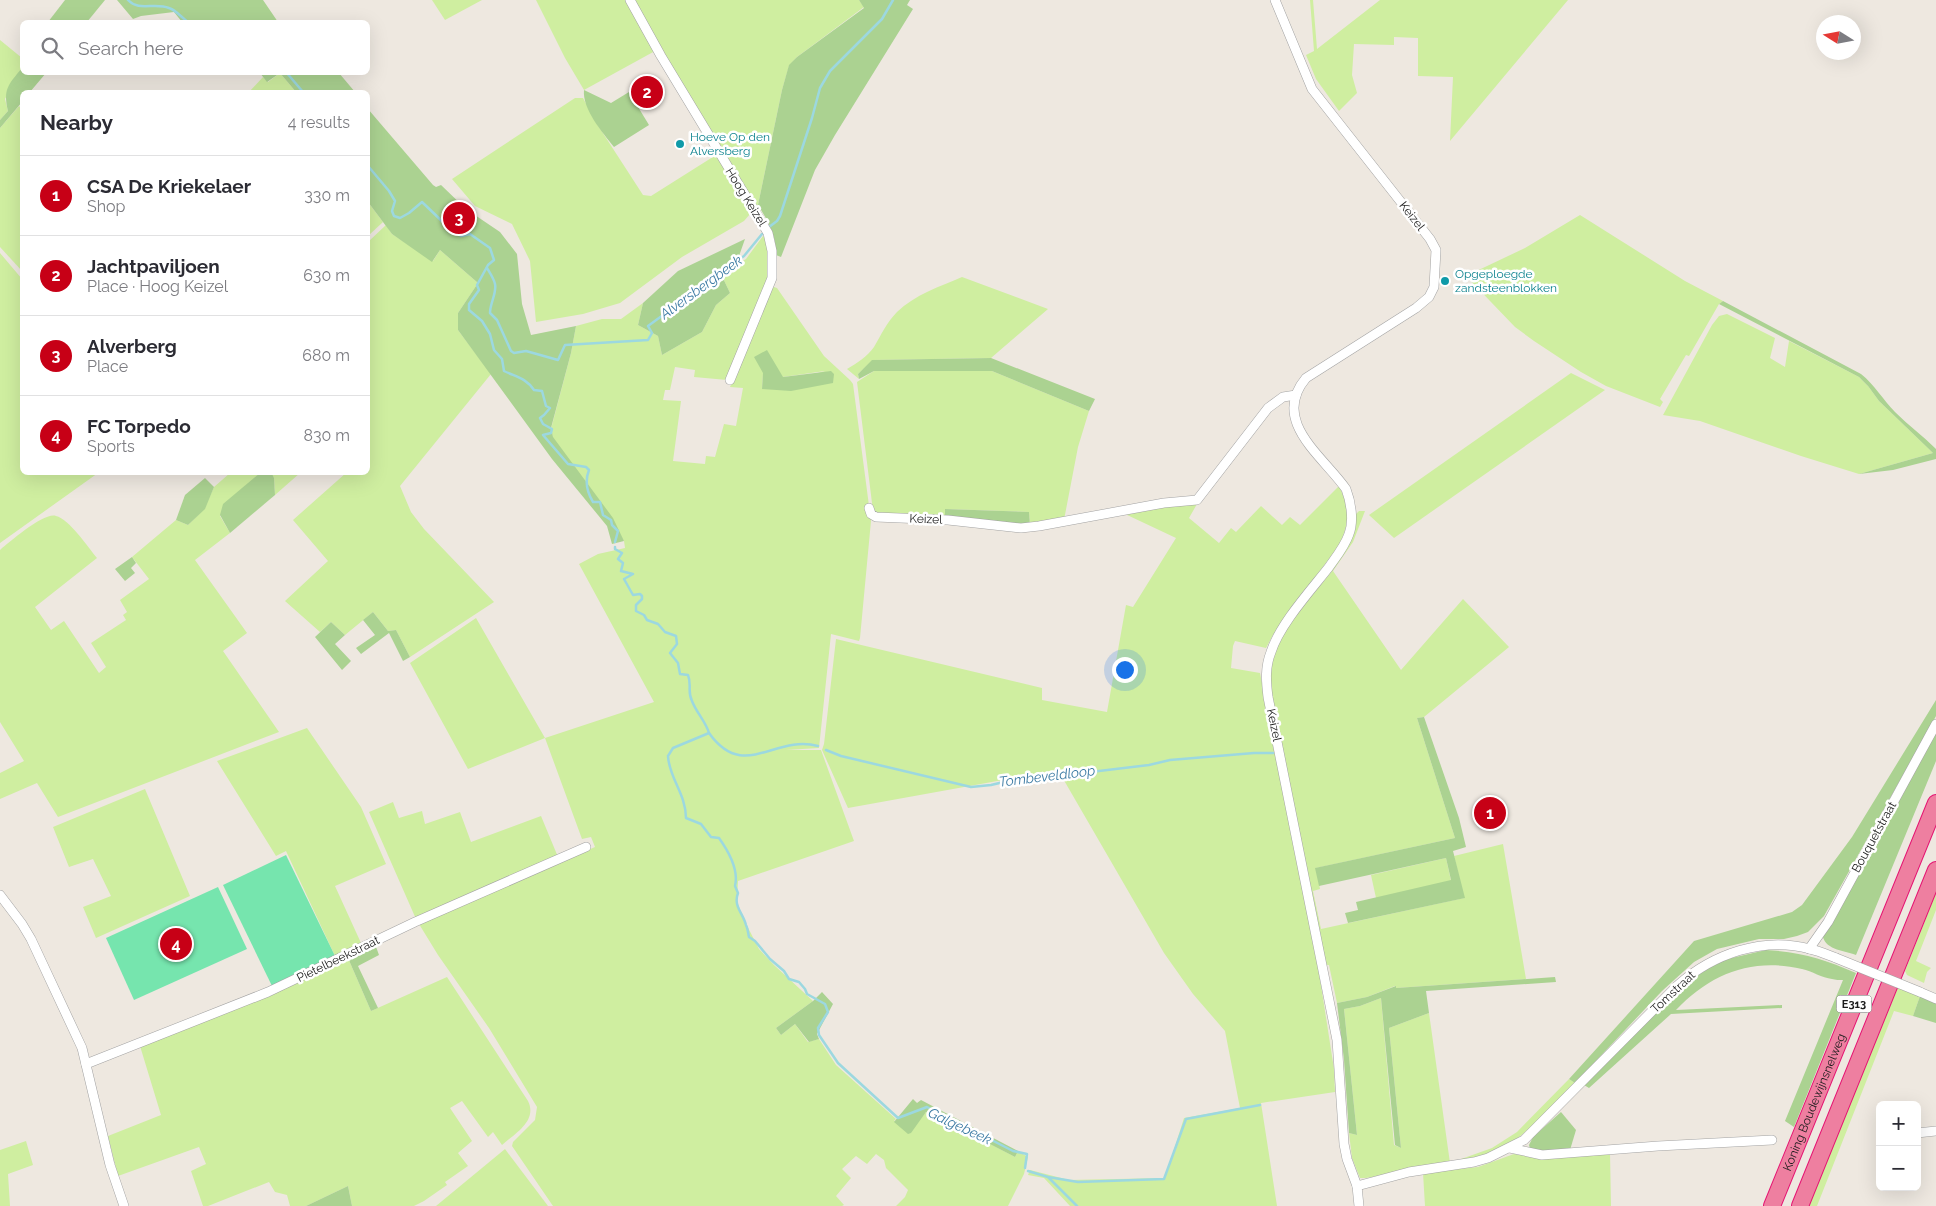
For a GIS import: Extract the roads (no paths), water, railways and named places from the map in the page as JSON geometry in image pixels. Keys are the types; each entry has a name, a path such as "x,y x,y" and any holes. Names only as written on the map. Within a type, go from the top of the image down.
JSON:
{"highway":[{"name":"Koning Boudewijnsnelweg","path":"1772,1206 1936,803"},
{"name":"E313","path":"1800,1206 1936,870"}],"street":[{"name":"Hoog Keizel","path":"630,0 661,56 768,233 772,251 772,278 730,380"},
{"name":"Keizel","path":"1276,0 1312,89 1430,239 1436,250 1435,281 1429,297 1416,308 1306,378 1299,386 1293,406 1293,415 1298,429 1346,489 1350,499 1350,532 1346,543 1278,636 1271,651 1266,670 1268,697 1335,1032 1347,1159 1358,1186"},
{"name":"Keizel","path":"869,508 871,514 876,517 948,520 1021,528 1197,500 1268,408 1283,397 1296,395"},
{"name":"Bouquetstraat","path":"1809,949 1828,922 1936,724"},
{"name":"Pietelbeekstraat","path":"86,1064 268,992 415,922 586,848"},
{"path":"0,895 31,939 82,1048 110,1165 124,1206"},
{"name":"Tomstraat","path":"1358,1186 1409,1172 1474,1162 1510,1148 1524,1140 1678,985 1702,967 1720,957 1762,946 1783,945 1809,949 1836,958 1936,999"},
{"path":"1921,1133 1936,1131"},
{"path":"1510,1148 1542,1155 1772,1140"},
{"path":"1358,1186 1359,1206"}],"waterway":[{"name":"Galgebeek","path":"128,0 132,4 163,6 172,9 186,20"},
{"name":"Alversbergbeek","path":"769,227 780,216 820,88 830,71 882,19 893,0"},
{"name":"Galgebeek","path":"289,75 301,90"},
{"name":"Galgebeek","path":"370,168 395,201 392,211 394,216 400,218 422,202 461,236 470,234 490,248 494,260 488,265 477,285 479,290 469,304 469,310 482,321 490,334 494,350 502,359 504,371 524,380 534,390 542,391 546,406 550,408 540,418 543,424 552,429 551,433 543,435 568,464 586,467 589,470 587,482 589,494 593,502 600,502 603,515 611,520 612,525 618,531 615,542"},
{"name":"Alversbergbeek","path":"487,268 495,284 490,313 497,320 511,351 514,353 526,351 558,360 565,345 648,340 652,333 648,326 744,256 762,234"},
{"name":"Galgebeek","path":"615,547 615,549 622,553 618,559 623,563 621,571 633,574 624,579 633,595 640,594 642,596 642,599 636,605 636,611 644,615 647,620 658,624 665,632 676,636 677,644 670,653 678,663 680,674 688,675 691,697 709,733 673,748 668,756 669,764 683,801 686,818 701,824 711,837 719,838 730,855 736,874 737,902 749,937 784,971 789,979 799,982 807,994 825,1004 828,1012 818,1028 819,1035 838,1063 898,1118 927,1107 1013,1151 1027,1154 1025,1168"},
{"name":"Tombeveldloop","path":"709,733 722,747 735,754 747,755 802,744 818,746"},
{"name":"Tombeveldloop","path":"826,750 841,756 971,787 991,785 1029,776 1049,777 1149,765 1170,760 1273,753"},
{"name":"Galgebeek","path":"1028,1171 1048,1177 1078,1182 1164,1179 1186,1119 1260,1105"},
{"path":"1048,1177 1077,1206"}],"place":[{"name":"Jachtpaviljoen","path":"647,92"},
{"name":"Hoeve Op den Alversberg","path":"680,144"},
{"name":"Alverberg","path":"459,218"},
{"name":"Opgeploegde zandsteenblokken","path":"1445,281"},
{"name":"CSA De Kriekelaer","path":"1490,813"},
{"name":"FC Torpedo","path":"176,944"}]}
